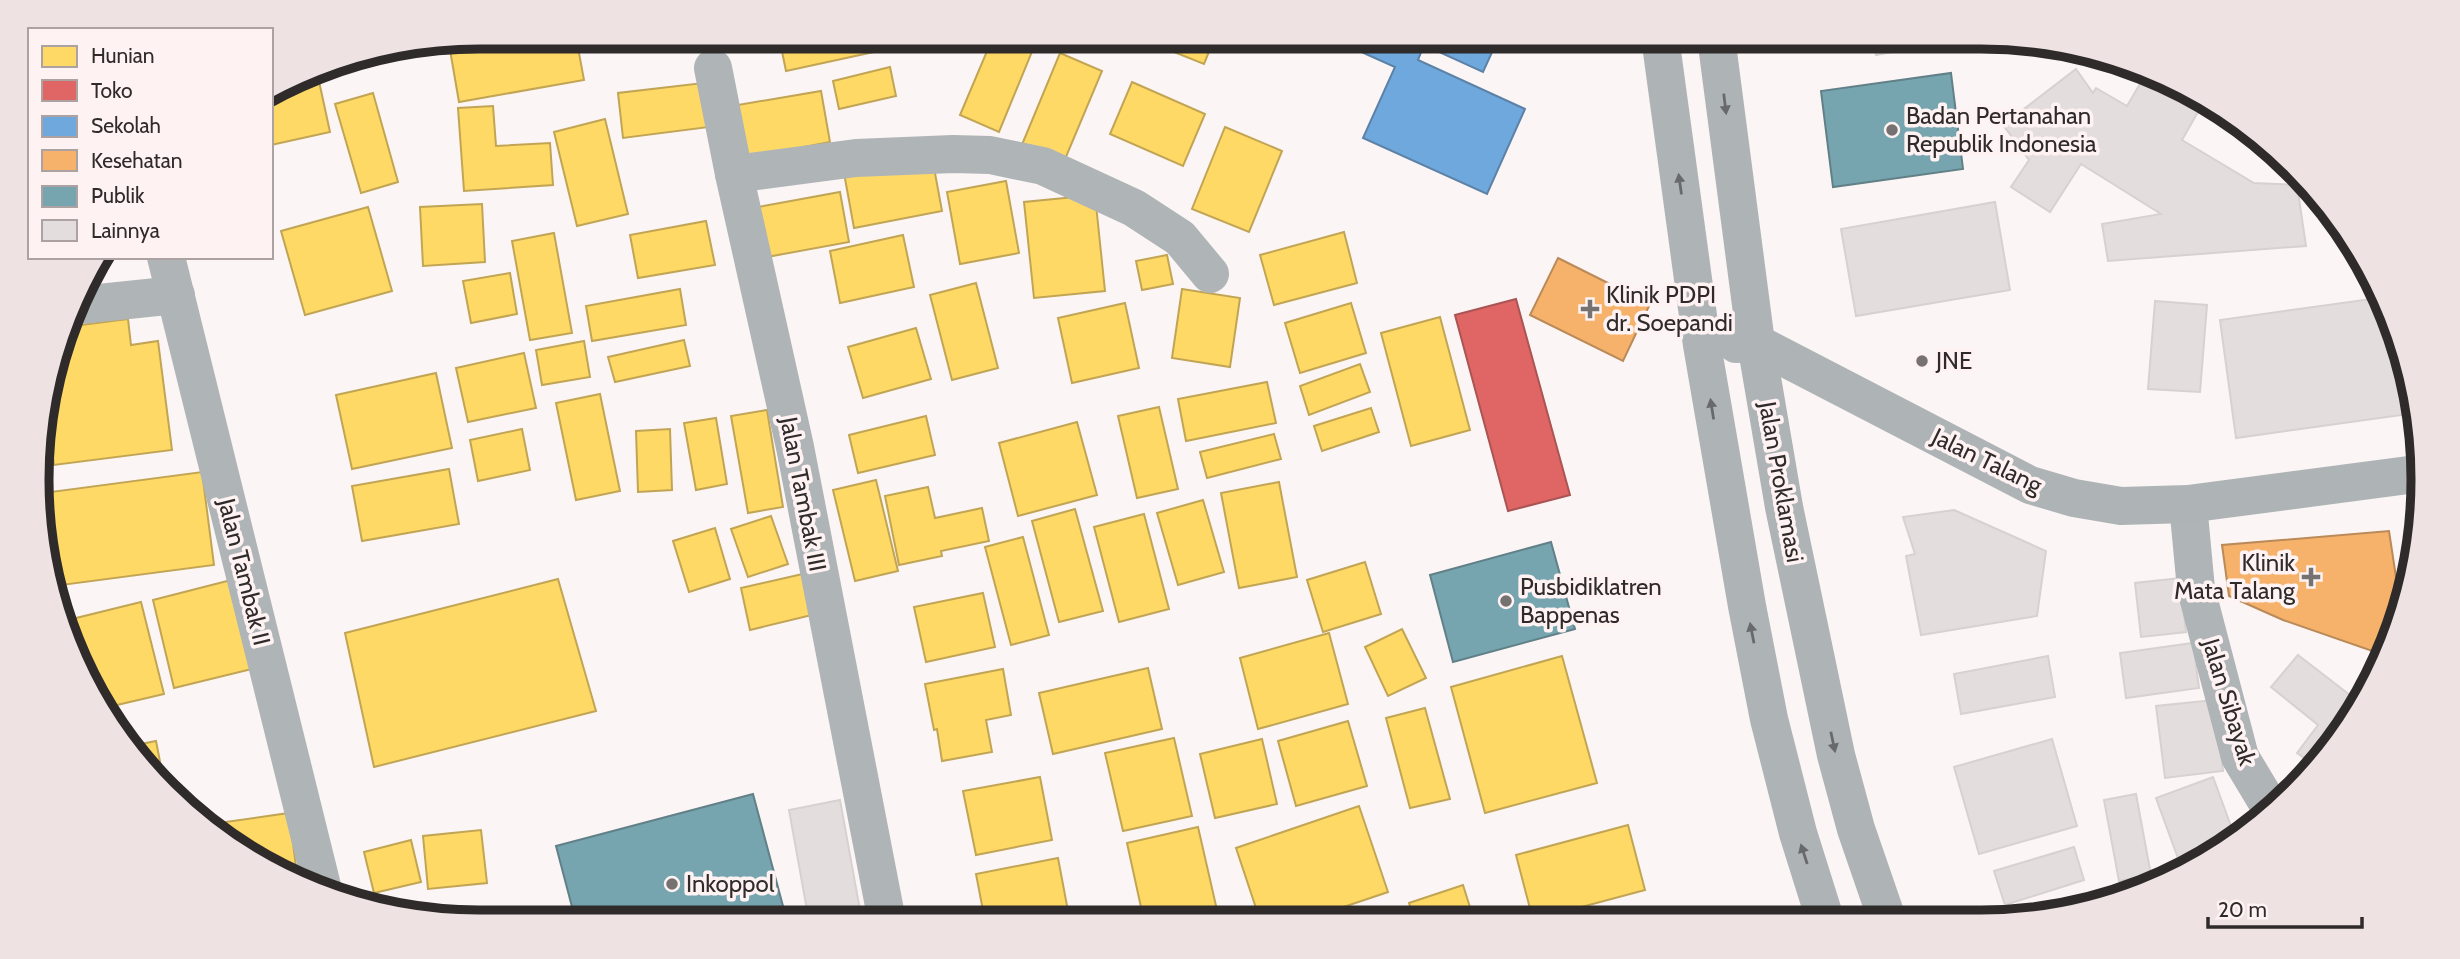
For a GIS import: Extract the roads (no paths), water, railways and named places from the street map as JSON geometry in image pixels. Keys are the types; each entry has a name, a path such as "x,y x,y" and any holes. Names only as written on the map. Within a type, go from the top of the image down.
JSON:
{"main road":[{"path":"1662,49 1721,463 1769,719 1798,833 1822,910"},
{"name":"Jalan Proklamasi","path":"1718,49 1756,343 1784,507 1836,755 1856,829 1884,910"},
{"name":"Jalan Talang","path":"1702,345 1756,343 2030,485 2074,498 2121,506 2188,504 2411,475"}],"street":[{"name":"Jalan Tambak III","path":"713,68 795,447 885,910"},
{"path":"734,174 856,158 953,154 990,155 1043,166 1133,208 1168,230 1180,238 1210,274"},
{"name":"Jalan Tambak II","path":"167,259 320,879"},
{"path":"87,304 176,295"},
{"name":"Jalan Sibayak","path":"2188,504 2196,589 2240,757 2266,801"}],"place":[{"name":"Badan Pertanahan Republik Indonesia","path":"1892,130"},
{"name":"Klinik PDPI dr. Soepandi","path":"1590,309"},
{"name":"JNE","path":"1922,361"},
{"name":"Klinik Mata Talang","path":"2311,577"},
{"name":"Pusbidiklatren Bappenas","path":"1506,601"},
{"name":"Inkoppol","path":"672,884"}]}
